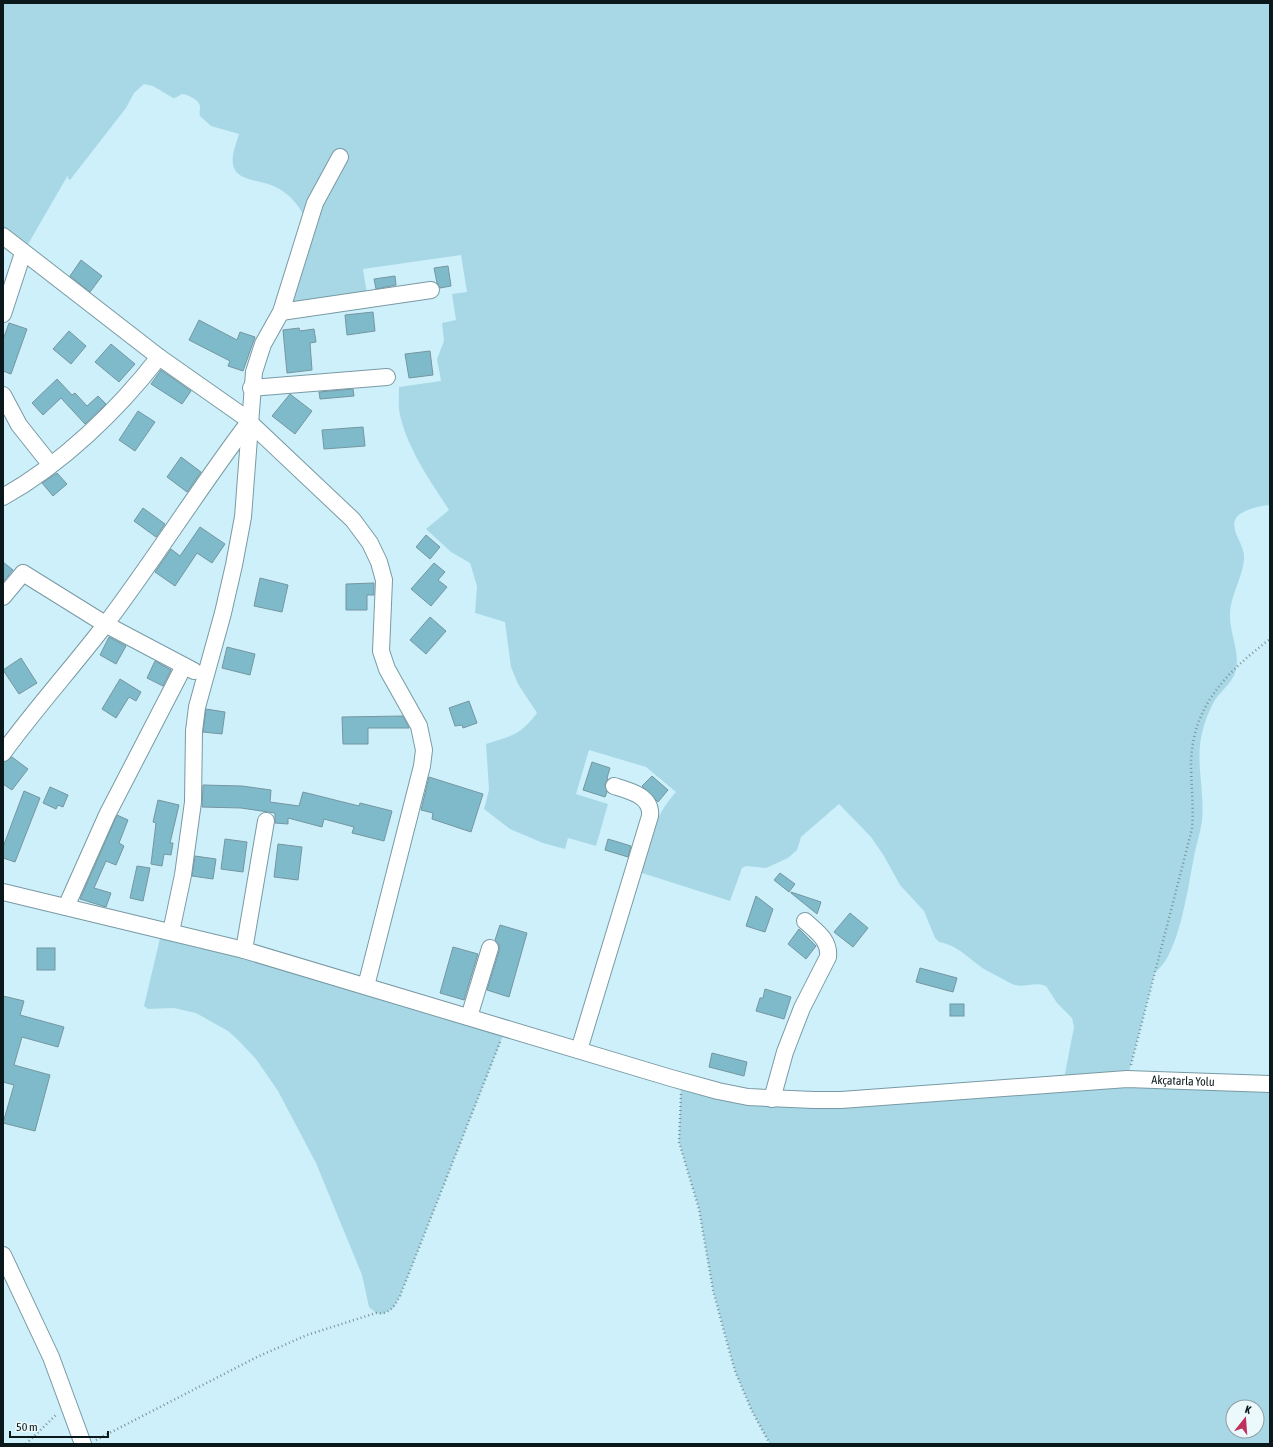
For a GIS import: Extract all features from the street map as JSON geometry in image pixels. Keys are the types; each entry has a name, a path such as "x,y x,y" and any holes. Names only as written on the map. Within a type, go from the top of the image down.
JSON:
{"street":[{"path":"170,932 183,875 193,802 194,731 197,707 234,565 242,516 251,388 259,356 281,312 315,203 340,157"},
{"path":"3,236 159,357 249,422 353,520 370,543 379,562 384,580 381,651 387,669 419,726 424,750 422,766 366,986"},
{"path":"3,314 23,253"},
{"path":"281,312 432,290"},
{"path":"3,497 20,488 89,434 118,407 159,357"},
{"path":"251,388 387,377"},
{"path":"3,395 19,425 50,464"},
{"path":"3,753 29,718 105,624 213,469 249,422"},
{"path":"3,597 23,573 105,624 204,677"},
{"path":"66,908 107,815 184,666"},
{"path":"579,1050 650,816 650,805 646,801 632,791 614,786"},
{"path":"244,950 266,821"},
{"name":"Akçatarla Yolu","path":"3,892 244,950 718,1091 772,1099 841,1100 1127,1079 1270,1084"},
{"path":"772,1099 785,1052 802,1008 828,957 829,951 821,935 805,921"},
{"path":"469,1017 490,948"},
{"path":"3,1255 51,1357 68,1404 89,1442"}],"path":[{"path":"1127,1079 1192,829 1191,760 1193,744 1202,712 1207,702 1230,674 1270,639"},
{"path":"89,1442 257,1357 307,1335 376,1313 383,1314 393,1308 400,1296 506,1028"},
{"path":"681,1081 679,1142 698,1209 713,1290 735,1371 752,1411 770,1444"},
{"path":"26,1444 68,1404"}],"shaded area":[{"path":"3,3 1270,3 1270,505 1245,511 1235,520 1234,525 1236,534 1244,553 1243,565 1232,601 1230,616 1237,657 1236,670 1230,682 1213,704 1203,729 1199,755 1203,810 1202,821 1185,905 1176,938 1170,953 1163,964 1155,972 1127,1079 1270,1084 1270,1444 770,1444 752,1411 735,1371 713,1290 699,1209 679,1142 681,1081 748,1097 1063,1084 1074,1027 1072,1018 1057,1003 1046,986 1037,984 1021,986 1012,984 984,969 958,949 939,942 935,938 924,911 900,885 884,856 871,837 839,804 801,837 797,850 788,858 766,868 746,866 742,868 730,901 639,872 649,839 657,820 676,792 646,767 589,750 576,794 608,804 596,846 568,838 565,849 543,843 510,829 484,809 489,790 486,744 515,734 526,726 537,713 518,684 511,667 505,622 475,613 477,586 470,563 451,552 426,529 449,510 414,453 404,428 399,405 399,387 441,381 437,359 444,341 442,323 456,320 452,294 467,292 461,255 363,269 368,300 281,312 306,230 306,224 302,212 293,200 283,191 267,184 241,176 235,170 233,166 233,157 239,134 211,126 200,116 199,104 190,96 182,94 173,98 153,86 144,84 134,93 126,108 70,180 68,179 68,175 23,253 3,236"},
{"path":"162,930 506,1028 400,1296 393,1308 383,1314 376,1313 369,1307 362,1275 316,1163 278,1091 256,1059 228,1031 196,1013 174,1008 148,1009 144,1006"}],"building":[{"path":"81,260 102,276 90,292 70,276"},
{"path":"448,266 451,286 440,288 437,283 434,268"},
{"path":"395,276 396,285 376,289 374,279"},
{"path":"373,312 375,331 347,335 345,315"},
{"path":"199,320 237,340 240,332 255,337 243,371 228,366 230,361 189,340"},
{"path":"9,323 27,329 11,374 3,371 3,340"},
{"path":"299,328 300,331 314,329 316,342 310,343 312,370 287,373 283,330"},
{"path":"69,331 86,346 71,364 53,349"},
{"path":"111,344 135,364 119,382 95,362"},
{"path":"430,351 433,375 409,378 405,354"},
{"path":"161,370 191,391 182,404 151,384"},
{"path":"57,379 72,395 75,393 87,406 98,396 106,404 85,424 61,398 43,415 32,403"},
{"path":"353,389 354,396 320,399 319,392"},
{"path":"290,394 312,411 295,434 272,416"},
{"path":"138,411 155,422 135,451 119,440"},
{"path":"363,427 365,446 324,449 322,430"},
{"path":"181,457 201,472 187,492 167,477"},
{"path":"57,473 67,484 53,496 42,483"},
{"path":"143,508 165,524 156,537 134,521"},
{"path":"200,527 225,544 212,563 197,553 175,586 155,572 171,549 180,556"},
{"path":"426,535 440,547 430,559 416,547"},
{"path":"3,562 13,570 3,582"},
{"path":"434,563 445,572 438,580 447,587 431,606 411,589"},
{"path":"260,578 288,585 282,612 254,606"},
{"path":"374,583 374,595 367,595 367,610 346,610 346,584"},
{"path":"430,617 446,631 426,654 410,640"},
{"path":"109,637 126,646 116,664 100,655"},
{"path":"227,647 255,654 250,675 222,668"},
{"path":"21,658 37,683 19,694 3,670"},
{"path":"155,661 171,670 163,686 147,678"},
{"path":"120,679 141,692 136,701 129,697 116,718 102,709"},
{"path":"469,701 477,723 463,728 462,725 455,726 449,708"},
{"path":"206,709 225,712 222,734 203,732"},
{"path":"403,716 409,728 368,728 368,744 343,744 342,717"},
{"path":"12,757 28,769 12,790 3,784 3,762"},
{"path":"592,762 610,768 608,779 605,784 607,792 605,797 583,790"},
{"path":"652,776 668,790 658,802 642,786"},
{"path":"429,777 483,794 471,832 432,819 433,813 421,810"},
{"path":"203,785 242,786 271,790 270,802 299,806 303,792 359,806 360,803 392,811 384,841 352,833 354,827 324,819 322,827 288,818 288,824 275,823 275,813 241,808 202,807"},
{"path":"50,787 68,795 63,807 58,805 56,809 43,803"},
{"path":"24,791 40,798 15,862 3,858 3,847"},
{"path":"158,800 179,805 170,843 173,843 171,855 164,854 162,866 151,864 156,823 153,822"},
{"path":"117,815 128,820 119,843 124,846 116,865 106,861 94,888 111,893 106,907 80,899"},
{"path":"225,839 247,842 243,872 221,869"},
{"path":"608,839 631,846 628,857 605,850"},
{"path":"278,844 302,847 298,880 274,877"},
{"path":"195,856 216,859 213,879 192,876"},
{"path":"137,866 150,868 143,901 130,898"},
{"path":"780,873 795,884 789,892 774,880"},
{"path":"791,893 821,902 817,914"},
{"path":"756,896 773,909 765,932 746,926"},
{"path":"850,913 868,928 853,947 834,932"},
{"path":"500,925 527,933 509,997 487,990 499,951 499,945 495,940"},
{"path":"799,929 816,946 806,959 788,944"},
{"path":"453,947 478,954 464,1000 440,993"},
{"path":"37,948 55,948 55,970 37,970"},
{"path":"920,968 957,978 953,992 916,982"},
{"path":"765,989 791,997 784,1019 756,1011 760,998 763,998"},
{"path":"3,996 24,1001 20,1015 64,1027 58,1047 22,1037 14,1065 50,1075 35,1131 3,1123 14,1085 3,1082"},
{"path":"950,1004 964,1004 964,1016 950,1016"},
{"path":"712,1053 747,1062 744,1076 709,1067"}]}
